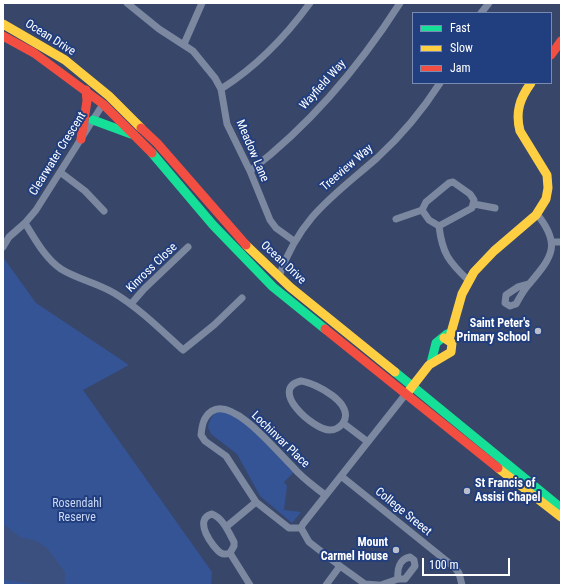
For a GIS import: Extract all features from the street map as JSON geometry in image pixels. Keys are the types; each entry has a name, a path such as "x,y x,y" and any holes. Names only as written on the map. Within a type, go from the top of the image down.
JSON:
{"main road":[{"name":"Ocean Drive","path":"3,24 65,60 109,96 147,132 222,220 279,276 317,310 561,508"},
{"name":"Ocean Drive","path":"3,36 34,53 103,104 136,136 213,225 273,287 405,395 561,517"},
{"path":"552,54 561,41"},
{"path":"447,339 455,312 458,309 460,298 468,280 490,256 537,214 546,201 549,182 544,168 520,131 517,117 521,99 530,84"},
{"path":"81,139 87,101 86,90"},
{"name":"Clearwater Crescent","path":"103,104 109,96"},
{"path":"93,120 136,136"},
{"path":"405,395 439,353 437,341 447,339"},
{"path":"439,353 448,355 452,350 452,345 447,339"}],"street":[{"name":"Meadow Lane","path":"127,3 159,29 193,51 215,78 221,89 227,124 250,171 270,220 276,228 294,241"},
{"path":"184,44 202,3"},
{"path":"221,89 240,78 271,49 310,3"},
{"name":"Wayfield Way","path":"250,171 285,143 340,85 381,32 400,3"},
{"path":"482,12 489,3"},
{"name":"Treeview Way","path":"279,276 282,265 294,241 324,203 377,157 406,129 439,84"},
{"name":"Clearwater Crescent","path":"3,247 9,237 25,223 36,210 103,104"},
{"path":"60,172 85,191 104,211"},
{"path":"396,220 422,210 426,202 449,183 453,182 470,194 474,204"},
{"path":"474,204 495,208"},
{"path":"439,226 468,210 474,204"},
{"path":"422,210 429,220 439,226"},
{"path":"528,284 546,262 552,242 548,227 537,214"},
{"path":"25,223 39,246 55,265 72,274 102,286 131,304 183,350 214,325 242,298"},
{"path":"439,226 441,241 447,259 468,280"},
{"path":"552,242 561,242"},
{"name":"Kinross Close","path":"131,304 144,289 188,247"},
{"path":"301,381 311,383 338,400 345,409 346,414 343,424 330,430 319,427 308,419 290,400 290,390 301,381"},
{"path":"378,585 365,584 340,566 309,542 301,528 305,520 405,395"},
{"name":"Lochinvar Place","path":"301,528 289,528 256,502 229,460 201,435 203,420 211,411 224,409 240,416 261,434 293,468 325,495"},
{"path":"343,424 368,442"},
{"name":"College Sreeet","path":"341,476 454,567 459,573 462,585"},
{"path":"226,527 256,502"},
{"path":"212,514 216,516 226,527 234,542 234,546 230,553 223,554 219,551 204,529 202,522 204,518 212,514"},
{"path":"230,553 250,585"},
{"path":"326,585 340,566"},
{"path":"381,585 402,579"}],"green space":[{"name":"Rosendahl Reserve","path":"3,257 36,303 129,365 83,390 212,572 211,585 3,585"},
{"path":"224,409 244,419 294,472 284,482 287,486 284,510 301,512 292,523 260,496 237,454 211,434 208,427 211,418 215,413"}],"shaded area":[{"path":"3,524 20,537 37,541 47,548 65,572 65,583 45,585 3,579"}],"traffic: fast":[{"path":"93,120 131,134"},
{"path":"152,153 213,225 273,287 325,329"},
{"path":"431,363 436,343 447,334"},
{"path":"395,372 561,508"}],"traffic: slow":[{"path":"3,24 65,60 109,96 141,128"},
{"path":"449,340 462,294 474,272 494,251 536,215 546,199 548,188 547,175 520,131 518,118 521,100 530,84"},
{"path":"246,245 290,287 395,372"},
{"path":"408,392 429,365 451,352 452,343 444,338"},
{"path":"498,468 561,517"}],"traffic: jam":[{"path":"3,36 34,53 103,104 152,153"},
{"path":"552,54 561,41"},
{"path":"81,139 87,101 86,90"},
{"path":"141,128 157,143 246,245"},
{"path":"325,329 498,468"}],"place":[{"name":"Saint Peter's Primary School","path":"538,331"},
{"name":"St Francis of Assisi Chapel","path":"467,491"},
{"name":"Mount Carmel House","path":"396,550"}]}
